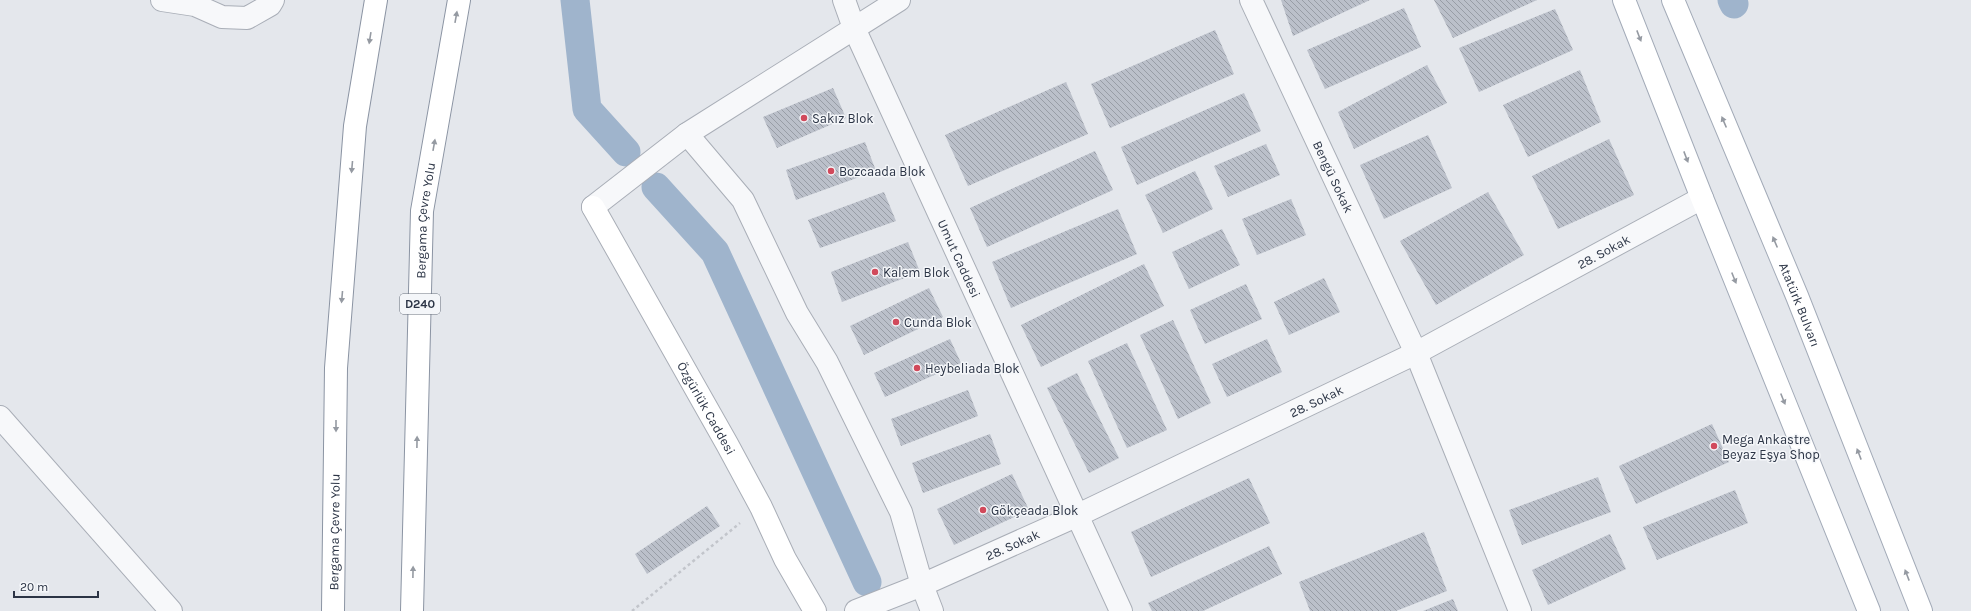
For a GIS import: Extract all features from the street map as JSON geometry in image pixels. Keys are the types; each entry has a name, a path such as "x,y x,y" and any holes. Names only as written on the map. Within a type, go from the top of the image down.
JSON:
{"main road":[{"name":"Bergama Çevre Yolu","path":"333,611 336,368 355,126 376,0"},
{"name":"Bergama Çevre Yolu","path":"412,611 422,211 459,0"},
{"path":"1624,0 1702,198 1869,611"},
{"name":"Atatürk Bulvarı","path":"1672,0 1797,296 1921,611"},
{"name":"Özgürlük Caddesi","path":"592,207 761,506 785,559 815,611"}],"street":[{"path":"162,0 195,5 222,16 248,18 270,5 273,0"},
{"name":"Umut Caddesi","path":"844,0 854,28 1076,516 1121,611"},
{"path":"592,207 687,134 899,0"},
{"name":"Bengü Sokak","path":"1251,0 1416,353 1520,611"},
{"path":"687,134 743,200 797,313 827,362 901,512 922,585 932,611"},
{"name":"28. Sokak","path":"856,611 922,585 1076,516 1416,353 1702,198"},
{"path":"0,418 171,611"}],"path":[{"path":"632,611 761,506"}],"building":[{"path":"1281,0 1370,0 1293,36"},
{"path":"1434,0 1537,0 1453,38"},
{"path":"1404,8 1421,47 1325,89 1307,50"},
{"path":"1555,9 1573,50 1479,92 1459,48"},
{"path":"1215,30 1234,74 1110,128 1091,84"},
{"path":"1427,65 1447,103 1354,149 1338,112"},
{"path":"1580,70 1601,122 1528,157 1503,105"},
{"path":"1066,82 1088,134 968,186 945,135"},
{"name":"Sakız Blok","path":"833,88 846,118 777,148 763,117"},
{"path":"1244,93 1261,131 1137,185 1121,147"},
{"path":"1428,135 1452,188 1384,219 1360,165"},
{"path":"1609,139 1634,195 1558,229 1532,176"},
{"name":"Bozcaada Blok","path":"865,142 876,171 796,200 786,170"},
{"path":"1266,144 1280,175 1228,197 1214,166"},
{"path":"1095,151 1113,190 987,247 970,208"},
{"path":"1195,171 1213,209 1163,233 1145,195"},
{"path":"884,192 896,221 820,248 808,220"},
{"path":"1488,192 1524,255 1436,305 1400,241"},
{"path":"1291,199 1306,235 1257,255 1242,219"},
{"path":"1118,209 1137,254 1011,308 992,262"},
{"path":"1222,229 1240,265 1189,289 1172,252"},
{"name":"Kalem Blok","path":"908,242 920,272 842,302 831,272"},
{"path":"1144,264 1164,306 1041,367 1021,325"},
{"path":"1324,278 1340,312 1289,335 1274,302"},
{"path":"1246,284 1262,319 1205,344 1190,310"},
{"name":"Cunda Blok","path":"929,288 943,317 864,355 850,326"},
{"path":"1173,320 1211,403 1178,419 1140,335"},
{"name":"Heybeliada Blok","path":"950,339 961,363 885,397 874,373"},
{"path":"1267,339 1282,372 1227,397 1212,364"},
{"path":"1127,343 1167,430 1127,448 1088,361"},
{"path":"1077,373 1119,458 1089,473 1047,388"},
{"path":"968,390 978,416 901,446 891,419"},
{"path":"1712,424 1729,462 1636,504 1619,466"},
{"path":"990,434 1001,464 923,493 912,463"},
{"name":"Gökçeada Blok","path":"1012,474 1029,510 954,545 937,509"},
{"path":"1598,477 1611,512 1522,545 1509,510"},
{"path":"1249,478 1270,523 1151,577 1131,532"},
{"path":"1735,490 1748,523 1657,560 1643,527"},
{"path":"707,506 720,526 647,574 635,554"},
{"path":"1424,532 1447,591 1396,611 1310,611 1299,582"},
{"path":"1610,534 1626,569 1548,605 1532,570"},
{"path":"1269,546 1282,574 1203,611 1152,611 1148,603"},
{"path":"1453,599 1458,611 1423,611"}],"waterway":[{"path":"575,0 587,109 626,152"},
{"path":"1732,0 1734,4"},
{"path":"656,187 715,252 867,582"}],"place":[{"name":"Sakız Blok","path":"804,118"},
{"name":"Bozcaada Blok","path":"831,171"},
{"name":"Kalem Blok","path":"875,272"},
{"name":"Cunda Blok","path":"896,322"},
{"name":"Heybeliada Blok","path":"917,368"},
{"name":"Mega Ankastre Beyaz Eşya Shop","path":"1714,446"},
{"name":"Gökçeada Blok","path":"983,510"}]}
